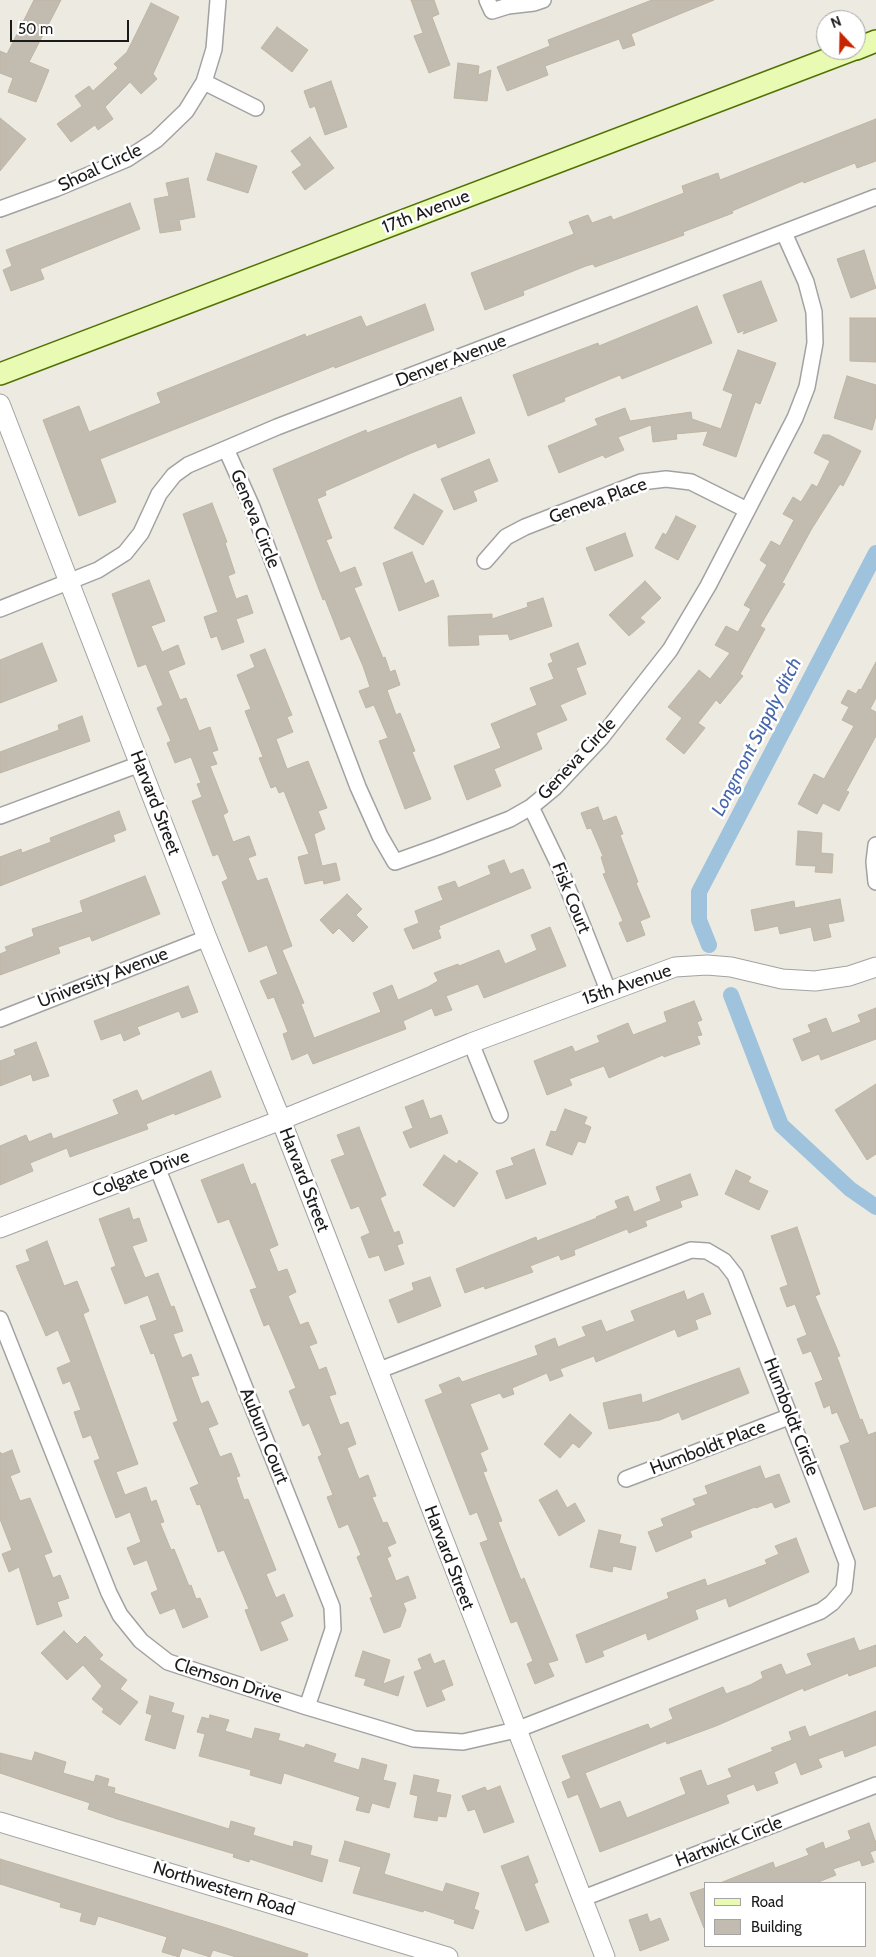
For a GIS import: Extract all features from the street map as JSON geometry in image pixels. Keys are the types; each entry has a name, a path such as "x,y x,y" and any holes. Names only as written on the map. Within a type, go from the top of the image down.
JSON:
{"main road":[{"name":"17th Avenue","path":"0,374 826,60"}],"street":[{"name":"Shoal Circle","path":"0,209 127,160 156,140 186,111 204,82 214,49 218,0"},
{"path":"487,0 492,11 508,6 543,0"},
{"path":"204,82 256,108"},
{"name":"Denver Avenue","path":"0,609 98,570 125,552 141,533 159,494 174,475 188,465 876,198"},
{"name":"Geneva Circle","path":"226,449 252,507 358,787 380,836 395,862 510,819 531,807 554,788 601,738 670,650 708,586 796,418 807,387 815,343 814,312 806,282 784,233"},
{"name":"Harvard Street","path":"0,404 207,938 282,1120 581,1900 605,1957"},
{"name":"Geneva Place","path":"485,561 506,537 641,482 666,479 691,482 747,510"},
{"path":"0,816 140,764"},
{"name":"Fisk Court","path":"531,807 557,861 608,990"},
{"path":"876,844 874,862 876,882"},
{"name":"University Avenue","path":"0,1019 207,938"},
{"name":"15th Avenue","path":"282,1120 471,1043 608,990 675,967 707,965 731,967 782,979 815,981 849,976 876,967"},
{"path":"471,1043 500,1115"},
{"name":"Colgate Drive","path":"0,1228 282,1120"},
{"name":"Auburn Court","path":"157,1167 332,1607 334,1629 307,1707"},
{"name":"Humboldt Circle","path":"377,1371 691,1250 708,1251 724,1261 735,1276 791,1416 847,1563 844,1589 832,1604 821,1611 516,1730"},
{"name":"Clemson Drive","path":"0,1319 109,1593 120,1615 136,1634 168,1662 307,1707 429,1741 463,1742 516,1730"},
{"name":"Humboldt Place","path":"626,1479 791,1416"},
{"name":"Hartwick Circle","path":"581,1900 876,1785"},
{"name":"Northwestern Road","path":"0,1822 448,1957"}],"building":[{"path":"34,0 61,0 29,62 49,70 36,102 8,92 13,78 0,73 0,51 7,54"},
{"path":"411,0 434,0 439,14 432,17 450,65 429,73 414,36 423,33"},
{"path":"652,0 714,0 631,34 635,45 623,49 619,39 545,66 548,75 507,91 497,67 550,46 548,40"},
{"path":"151,3 179,17 153,74 157,79 141,94 130,82 105,107 113,119 98,130 95,125 71,142 57,124 82,106 75,96 89,86 93,91 118,68 114,64 127,52"},
{"path":"277,27 308,50 292,72 261,48"},
{"path":"458,63 479,66 478,75 491,70 487,101 454,98"},
{"path":"331,81 347,127 325,135 315,106 310,108 304,91"},
{"path":"0,118 26,139 0,171"},
{"path":"876,119 876,161 857,168 855,163 804,183 803,181 732,211 733,213 683,232 684,235 595,267 593,264 586,266 523,291 524,295 485,310 471,273 574,234 569,222 588,215 592,223 611,216 613,220 684,193 682,186 718,173 720,180"},
{"path":"310,137 334,168 305,190 292,172 302,165 291,151"},
{"path":"216,153 257,166 248,193 207,180"},
{"path":"188,178 195,217 179,220 181,230 160,233 154,199 169,196 166,183"},
{"path":"130,203 140,229 40,269 44,279 11,291 3,270 12,266 6,250"},
{"path":"864,250 876,288 851,298 837,259"},
{"path":"761,281 777,321 743,334 745,330 738,333 723,295"},
{"path":"425,304 434,330 335,368 334,366 100,459 116,502 79,516 43,420 79,406 89,432 161,403 157,393 305,334 306,337 361,316 366,327"},
{"path":"697,306 712,343 622,379 620,375 564,398 565,401 528,416 513,375 598,343 599,346"},
{"path":"850,318 876,318 876,362 850,361"},
{"path":"738,350 776,363 760,404 755,402 736,457 703,445 708,431 676,434 677,439 653,442 651,425 618,437 624,450 605,458 603,455 559,473 548,446 598,425 595,419 625,408 630,421 691,412 692,419 721,429 733,394 723,390"},
{"path":"847,376 876,385 876,416 872,430 834,418"},
{"path":"461,397 475,433 438,448 436,443 409,454 325,491 326,495 317,499 332,538 326,540 340,573 355,567 362,585 354,588 383,658 385,657 390,672 395,670 400,685 387,690 396,715 400,713 415,751 412,752 431,799 405,809 379,741 388,738 374,705 366,708 359,691 370,687 363,666 350,636 341,640 325,599 323,600 273,469 366,430 367,433"},
{"path":"823,435 829,435 861,451 843,486 840,484 811,530 782,583 785,584 760,626 765,629 740,674 743,676 720,704 716,700 698,723 705,728 684,754 666,739 682,718 668,707 699,670 710,679 730,653 715,645 726,626 738,632 751,609 744,605 767,565 760,560 771,541 780,546 794,520 783,514 793,497 801,502 812,484 817,487 830,461 814,453"},
{"path":"489,459 498,481 473,491 477,501 454,510 441,479"},
{"path":"414,494 443,511 423,545 394,528"},
{"path":"212,503 227,542 225,543 235,573 228,576 236,599 247,595 253,613 236,619 244,642 222,650 217,636 211,638 204,617 218,612 183,514"},
{"path":"676,516 696,526 678,560 655,548 663,533 666,535"},
{"path":"625,533 633,556 595,571 586,548"},
{"path":"412,552 425,584 433,580 439,596 399,611 383,563"},
{"path":"149,580 165,621 151,626 162,652 178,645 185,664 168,671 180,700 186,698 199,731 210,727 218,750 212,752 217,764 210,766 228,812 223,815 233,842 249,836 256,855 248,858 257,881 267,878 292,946 282,950 304,1003 301,1004 314,1038 381,1012 373,993 392,985 398,1000 438,981 434,973 458,964 459,966 499,950 505,964 537,950 531,935 550,927 566,966 484,998 478,984 446,996 452,1010 435,1016 432,1008 403,1021 406,1029 313,1064 308,1053 292,1060 283,1034 288,1032 274,997 268,999 260,981 278,974 267,945 249,952 222,882 228,879 218,854 213,856 192,801 202,797 197,784 201,783 191,757 175,763 167,743 171,741 157,708 163,705 146,664 138,667 112,594"},
{"path":"645,581 661,598 640,618 645,622 629,636 609,615"},
{"path":"543,598 552,626 510,640 508,634 478,635 479,645 449,646 448,616 492,614 492,619 528,607 527,603"},
{"path":"42,643 57,681 0,703 0,660"},
{"path":"578,643 586,664 576,668 586,694 560,705 567,720 536,733 542,749 494,769 501,786 467,800 454,766 501,748 491,724 537,705 530,688 554,679 548,664 553,662 550,654"},
{"path":"265,649 292,715 287,717 293,732 276,739 287,769 308,761 327,808 318,811 325,829 314,834 322,866 336,863 340,880 324,884 323,880 305,884 298,857 309,854 284,791 279,793 276,786 271,788 259,758 263,757 245,711 251,709 237,675 255,667 250,655"},
{"path":"876,662 876,698 870,709 876,712 876,736 846,791 849,792 839,811 823,803 817,814 798,804 814,774 824,779 854,726 842,720 849,707 841,703 848,690 856,694 859,689 861,690"},
{"path":"82,716 90,741 0,773 0,752 59,730 58,725"},
{"path":"598,807 603,821 616,816 623,834 620,835 638,882 636,883 650,917 640,921 645,935 627,942 619,923 623,921 603,874 606,873 601,857 603,856 591,828 587,829 581,813"},
{"path":"119,811 126,830 113,835 115,841 0,886 0,857 21,849 22,853 51,842 50,838"},
{"path":"798,831 822,833 821,853 833,854 832,873 815,872 816,866 796,865"},
{"path":"504,860 510,874 523,869 531,888 439,926 440,929 438,930 441,938 413,949 404,929 419,923 415,911 443,900 438,887 455,881 458,888 491,874 488,866"},
{"path":"145,876 160,914 92,941 90,936 58,947 60,953 0,975 0,954 7,951 5,947 34,936 32,929 83,912 80,901"},
{"path":"347,894 362,909 356,915 368,927 353,942 339,928 333,934 320,920"},
{"path":"840,899 844,921 828,924 831,937 814,941 811,927 780,934 778,926 755,931 751,910 794,901 795,908"},
{"path":"188,986 198,1012 182,1018 179,1011 137,1027 140,1034 124,1041 121,1033 101,1040 94,1021"},
{"path":"694,1001 702,1020 697,1022 702,1035 697,1036 700,1044 664,1057 663,1055 609,1078 604,1066 569,1079 572,1085 547,1095 534,1061 572,1046 575,1052 600,1042 597,1036 628,1023 633,1035 667,1022 664,1012"},
{"path":"876,1008 876,1039 821,1060 819,1054 802,1061 793,1039 811,1032 808,1025 826,1018 832,1033 861,1022 858,1015"},
{"path":"36,1042 49,1076 33,1081 31,1074 0,1086 0,1061 16,1055 14,1050"},
{"path":"211,1071 221,1097 146,1124 148,1129 70,1157 67,1148 30,1163 33,1171 0,1185 0,1146 26,1135 29,1142 51,1133 53,1139 119,1114 113,1100 137,1090 142,1101"},
{"path":"876,1084 876,1154 867,1160 835,1110"},
{"path":"423,1100 430,1119 441,1115 448,1133 410,1148 403,1132 413,1128 405,1107"},
{"path":"565,1109 587,1117 584,1124 591,1127 585,1143 578,1141 572,1155 546,1145 551,1131 556,1132"},
{"path":"359,1127 386,1195 380,1198 394,1233 399,1231 403,1243 397,1245 404,1264 385,1271 379,1255 369,1258 361,1237 370,1233 359,1206 351,1209 331,1160 345,1155 337,1135"},
{"path":"534,1149 546,1184 506,1199 496,1171 514,1165 511,1158"},
{"path":"444,1155 457,1164 459,1160 478,1173 454,1207 423,1185"},
{"path":"243,1164 251,1185 255,1183 278,1245 269,1249 278,1272 287,1269 296,1292 288,1296 300,1325 308,1322 317,1343 309,1346 319,1370 326,1367 336,1394 329,1396 340,1425 348,1422 356,1444 347,1448 359,1479 368,1475 376,1496 372,1497 383,1523 387,1522 396,1543 387,1547 391,1556 387,1558 396,1581 408,1576 416,1598 403,1603 406,1610 400,1627 384,1633 370,1598 373,1597 357,1557 361,1555 348,1524 339,1528 327,1497 333,1495 318,1457 322,1455 309,1423 303,1426 289,1391 296,1388 269,1324 264,1326 250,1290 257,1288 229,1219 218,1223 201,1180"},
{"path":"736,1170 751,1177 748,1182 768,1191 759,1210 725,1194"},
{"path":"690,1174 698,1195 680,1201 682,1207 645,1221 647,1226 629,1233 627,1229 574,1250 575,1255 561,1260 559,1255 530,1266 533,1272 485,1289 484,1286 465,1293 456,1269 536,1237 537,1241 597,1218 618,1208 615,1201 628,1196 634,1212 661,1201 656,1187"},
{"path":"129,1208 133,1220 139,1218 147,1241 132,1246 145,1278 158,1273 171,1307 174,1306 183,1331 173,1334 182,1358 191,1354 199,1375 191,1377 201,1404 208,1401 218,1424 208,1428 220,1457 231,1453 240,1476 236,1477 244,1500 248,1499 276,1570 266,1574 276,1598 284,1594 293,1616 280,1622 288,1640 261,1651 245,1610 249,1609 224,1550 218,1552 200,1504 197,1505 190,1488 199,1484 173,1423 178,1421 154,1353 151,1354 140,1326 157,1320 148,1295 125,1304 111,1268 116,1266 99,1219"},
{"path":"797,1227 820,1294 815,1296 840,1356 837,1357 860,1420 862,1419 868,1435 876,1432 876,1506 864,1510 840,1446 850,1442 837,1412 832,1414 830,1405 824,1408 815,1383 823,1380 811,1351 803,1354 797,1339 807,1335 795,1304 787,1307 780,1288 788,1285 771,1236"},
{"path":"47,1241 64,1286 77,1281 89,1311 83,1314 138,1464 116,1472 125,1495 146,1487 151,1502 156,1500 164,1522 160,1523 171,1550 174,1549 189,1586 191,1585 196,1599 200,1598 208,1617 183,1628 175,1608 160,1614 151,1593 158,1590 147,1560 134,1565 127,1548 141,1542 130,1512 116,1518 94,1461 100,1459 91,1435 83,1438 74,1412 81,1410 70,1381 63,1384 57,1368 71,1362 58,1330 46,1336 16,1266 30,1261 26,1250"},
{"path":"430,1277 441,1306 398,1323 389,1300 414,1290 412,1283"},
{"path":"684,1291 687,1300 703,1293 711,1314 695,1320 698,1329 678,1337 675,1329 596,1362 594,1356 560,1369 563,1376 550,1381 547,1373 512,1388 514,1394 503,1398 500,1393 470,1404 488,1449 480,1453 487,1471 483,1472 502,1521 498,1522 521,1580 524,1578 558,1660 548,1663 554,1676 535,1684 527,1664 533,1661 517,1621 511,1623 480,1543 488,1540 477,1512 470,1515 425,1400 443,1393 439,1385 459,1377 462,1382 538,1355 535,1346 555,1338 558,1347 586,1336 582,1327 601,1320 606,1332 635,1321 631,1311"},
{"path":"739,1368 749,1393 682,1420 679,1412 660,1420 609,1429 603,1403 641,1394 642,1403"},
{"path":"570,1414 592,1433 579,1448 573,1443 560,1458 544,1444"},
{"path":"12,1450 20,1472 10,1476 20,1501 30,1498 52,1552 44,1555 53,1578 60,1575 69,1598 57,1602 62,1616 37,1625 19,1567 9,1572 2,1554 12,1550 0,1519 0,1452 2,1454"},
{"path":"760,1466 765,1479 779,1474 790,1502 775,1508 772,1502 690,1531 692,1537 656,1552 648,1532 664,1526 661,1519 696,1505 693,1499 708,1494 705,1486"},
{"path":"557,1490 567,1508 575,1503 585,1521 559,1536 539,1500"},
{"path":"599,1530 621,1535 619,1543 636,1547 631,1570 613,1566 612,1572 590,1567"},
{"path":"796,1538 809,1572 729,1607 726,1598 695,1610 698,1619 648,1640 646,1633 602,1651 604,1656 586,1663 576,1635 669,1598 667,1593 705,1579 707,1586 767,1564 765,1560 779,1554 775,1546"},
{"path":"64,1631 77,1644 85,1636 103,1655 99,1659 127,1680 120,1689 138,1702 120,1725 102,1712 104,1709 92,1699 102,1686 83,1665 67,1680 41,1653"},
{"path":"854,1638 859,1651 876,1645 876,1666 849,1676 848,1673 804,1691 803,1688 716,1726 667,1744 666,1741 585,1773 600,1809 620,1801 627,1818 686,1794 680,1778 701,1770 707,1786 732,1777 728,1769 773,1751 771,1748 792,1740 789,1732 805,1726 809,1737 876,1711 876,1745 845,1757 843,1750 818,1759 822,1767 801,1775 796,1762 774,1772 778,1783 757,1791 754,1784 726,1795 729,1803 600,1852 578,1794 568,1798 562,1782 571,1778 562,1756 648,1724 650,1729 673,1719 669,1709 723,1687 726,1694 750,1685 763,1678 761,1672 781,1664 786,1675 812,1665 807,1654"},
{"path":"363,1651 390,1660 383,1684 404,1676 398,1696 364,1685 366,1679 355,1676"},
{"path":"430,1654 434,1664 444,1660 453,1685 441,1690 445,1700 427,1707 414,1672 422,1669 418,1659"},
{"path":"150,1696 174,1703 171,1712 184,1716 175,1749 145,1740 152,1715 146,1713"},
{"path":"210,1715 229,1720 225,1731 252,1739 255,1728 280,1734 278,1740 304,1748 306,1744 336,1754 333,1762 359,1770 362,1758 387,1765 383,1780 396,1783 389,1808 372,1803 369,1813 356,1810 360,1797 284,1773 281,1784 250,1775 251,1770 199,1756 205,1734 197,1732 202,1717 209,1719"},
{"path":"35,1752 66,1762 63,1773 94,1782 96,1775 109,1779 107,1786 115,1788 114,1793 229,1829 231,1821 255,1828 253,1835 293,1847 294,1841 312,1846 310,1855 328,1860 322,1882 250,1859 249,1862 233,1857 234,1854 117,1819 88,1809 90,1803 0,1773 0,1753 32,1761"},
{"path":"414,1775 439,1780 436,1792 451,1795 446,1817 438,1816 437,1821 414,1817 418,1796 410,1794"},
{"path":"500,1786 514,1822 484,1833 475,1809 468,1811 462,1796 485,1787 487,1791"},
{"path":"869,1823 876,1843 876,1850 870,1852 874,1862 862,1866 860,1860 833,1869 836,1875 818,1882 723,1882 773,1862 775,1868 809,1855 806,1849 823,1842 825,1849 851,1839 848,1831"},
{"path":"345,1841 390,1854 384,1874 443,1892 446,1883 479,1893 474,1909 479,1911 473,1929 454,1923 455,1920 424,1910 423,1912 353,1893 361,1867 339,1861"},
{"path":"528,1856 538,1882 534,1884 549,1922 526,1931 501,1866"},
{"path":"0,1859 308,1954 307,1957 236,1957 213,1950 210,1957 182,1948 179,1957 162,1952 167,1937 98,1916 95,1925 80,1921 82,1913 60,1907 61,1903 0,1884"},
{"path":"704,1888 704,1928 690,1893"},
{"path":"647,1914 650,1922 660,1918 669,1940 640,1951 629,1920"}],"waterway":[{"name":"Longmont Supply ditch","path":"709,945 699,920 699,892 876,553"},
{"name":"Longmont Supply ditch","path":"731,995 781,1125 850,1189 876,1207"}]}
